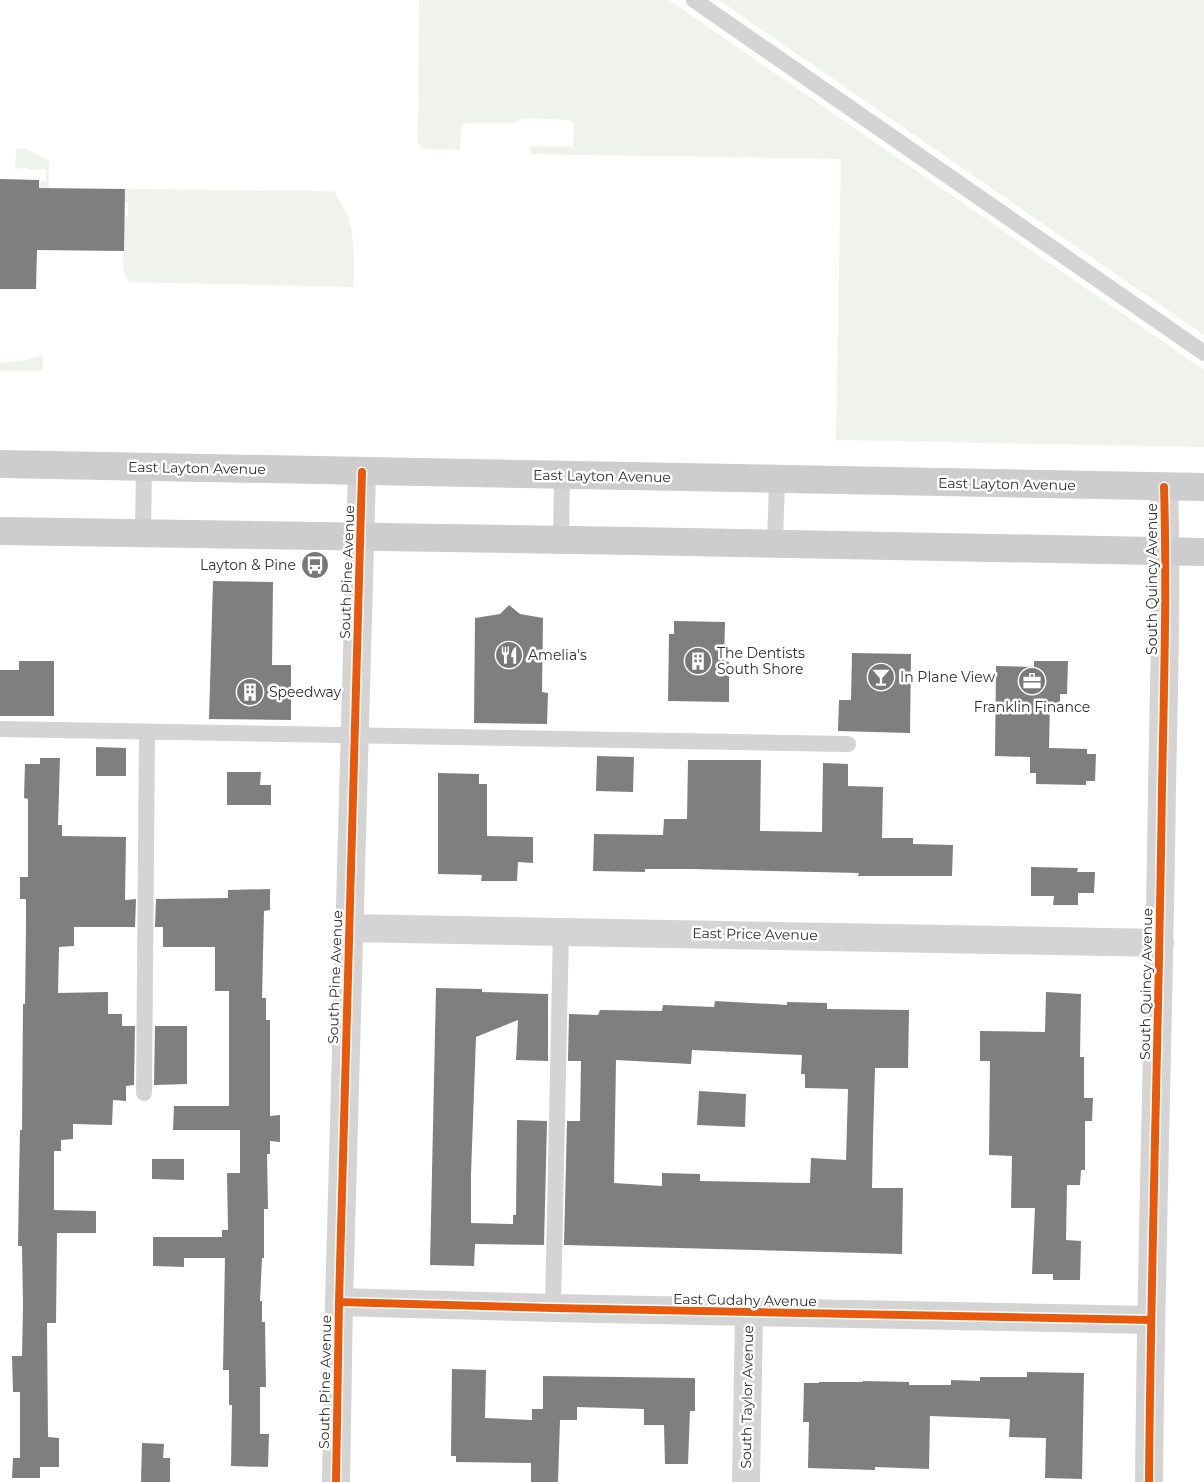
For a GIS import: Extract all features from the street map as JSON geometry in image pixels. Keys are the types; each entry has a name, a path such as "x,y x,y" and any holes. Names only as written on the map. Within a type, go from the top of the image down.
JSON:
{"main road":[{"name":"East Layton Avenue","path":"0,464 1204,487"},
{"path":"0,531 1204,552"}],"street":[{"name":"South Pine Avenue","path":"336,1482 339,1302 362,472"},
{"name":"South Quincy Avenue","path":"1150,1482 1151,1320 1160,943 1166,552 1164,487"},
{"name":"East Price Avenue","path":"349,928 561,930 1160,943"},
{"name":"East Cudahy Avenue","path":"339,1302 1151,1320"},
{"name":"South Taylor Avenue","path":"746,1482 749,1312"}],"lane":[{"path":"694,0 1204,353"},
{"path":"143,533 144,467"},
{"path":"561,540 562,475"},
{"path":"774,544 777,480"},
{"path":"0,729 848,744"},
{"path":"144,1093 147,732"},
{"path":"553,1308 561,930"}],"shaded area":[{"path":"419,0 669,0 1204,370 1204,447 836,440 841,159 531,154 531,146 573,147 574,124 569,120 527,118 515,123 465,123 461,127 460,150 424,149 418,143"},
{"path":"719,0 1204,0 1204,335"},
{"path":"20,148 31,151 49,161 48,226 38,226 39,180 46,182 46,171 22,167 15,170 16,150"},
{"path":"125,189 335,191 337,198 348,215 351,227 354,253 354,287 130,282 123,269 124,217 128,216"},
{"path":"43,355 43,371 0,371 0,363 22,361"}],"building":[{"path":"0,179 39,180 39,188 125,189 124,251 37,250 36,289 0,289"},
{"path":"213,581 273,582 272,665 291,665 291,720 209,719"},
{"name":"Amelia's","path":"509,605 520,614 543,618 542,692 548,693 547,724 474,723 475,618 500,614"},
{"name":"The Dentists South Shore","path":"674,621 725,622 724,661 729,662 729,702 668,701 669,634 674,634"},
{"name":"In Plane View","path":"852,653 911,654 910,733 838,731 839,700 851,700"},
{"path":"19,661 54,661 54,716 0,716 0,670 19,670"},
{"path":"1034,661 1068,661 1067,694 1060,694 1060,704 1050,704 1049,748 1087,749 1087,754 1096,754 1095,781 1086,781 1086,785 1036,784 1036,773 1030,773 1030,757 995,756 996,666 1034,667"},
{"path":"96,747 126,748 126,776 96,776"},
{"path":"597,756 634,757 633,792 596,791"},
{"path":"40,758 60,758 58,825 62,825 62,836 126,837 125,900 136,899 135,927 74,927 74,946 59,947 58,993 108,992 108,1014 122,1014 122,1026 135,1026 134,1085 126,1086 126,1101 113,1100 112,1125 73,1124 73,1139 61,1140 61,1151 54,1151 54,1210 96,1211 96,1233 57,1233 56,1323 47,1323 48,1437 59,1438 59,1467 40,1467 40,1478 12,1478 13,1458 20,1458 20,1392 13,1392 12,1356 22,1356 23,1306 22,1246 18,1246 26,899 20,899 20,877 28,877 28,799 24,798 25,764 40,764"},
{"path":"688,760 761,760 760,831 822,832 823,763 848,764 848,786 883,787 882,838 913,838 913,844 953,845 952,876 858,876 859,873 692,869 645,869 645,872 593,871 594,834 663,835 664,819 687,819"},
{"path":"227,772 261,772 260,785 271,785 271,805 227,805"},
{"path":"438,773 479,774 479,784 487,784 487,836 533,837 533,863 518,862 517,881 481,881 482,875 438,874"},
{"path":"1031,867 1078,868 1077,872 1095,872 1094,893 1078,893 1078,905 1053,905 1054,896 1031,896"},
{"path":"270,889 270,910 264,911 262,998 266,998 266,1020 270,1020 270,1116 280,1115 280,1142 270,1141 270,1154 267,1154 268,1209 264,1209 264,1258 262,1258 260,1301 262,1301 262,1322 265,1322 266,1387 260,1387 260,1434 269,1434 268,1467 231,1466 232,1405 229,1405 229,1370 223,1370 225,1258 184,1258 184,1267 153,1266 153,1237 222,1237 222,1230 228,1230 227,1173 240,1173 240,1130 173,1130 174,1106 229,1106 229,991 215,991 215,947 163,947 163,927 155,927 156,899 228,898 228,890"},
{"path":"436,988 482,989 482,992 548,994 548,1061 516,1060 518,1020 476,1037 471,1174 471,1223 513,1224 513,1215 516,1215 517,1120 547,1121 544,1245 475,1244 474,1266 430,1265"},
{"path":"1046,992 1081,994 1080,1057 1084,1057 1084,1098 1093,1098 1092,1121 1085,1121 1085,1170 1081,1170 1080,1185 1067,1185 1066,1240 1081,1241 1080,1280 1053,1280 1053,1274 1032,1274 1035,1208 1011,1208 1012,1156 989,1155 990,1061 980,1061 980,1031 1045,1032"},
{"path":"715,1001 787,1005 787,1002 827,1003 827,1009 909,1010 908,1068 875,1068 872,1188 903,1188 902,1254 564,1245 567,1121 580,1121 581,1061 568,1061 569,1014 598,1015 600,1010 662,1011 663,1005 714,1007","holes":["692,1050 802,1055 801,1074 805,1074 805,1088 848,1089 846,1160 811,1158 810,1183 700,1181 700,1174 662,1173 662,1186 614,1183 616,1060 691,1064"]},
{"path":"155,1026 187,1026 187,1084 154,1085"},
{"path":"699,1091 746,1094 745,1127 697,1125"},
{"path":"152,1159 184,1159 184,1180 152,1179"},
{"path":"452,1369 486,1370 485,1418 532,1420 532,1409 543,1409 543,1376 695,1378 695,1411 690,1411 688,1464 665,1464 664,1425 644,1425 644,1409 577,1407 577,1420 560,1420 558,1482 531,1482 531,1463 456,1462 456,1456 451,1456"},
{"path":"1027,1372 1084,1373 1082,1479 1045,1478 1046,1438 1009,1437 1010,1419 930,1416 929,1469 875,1467 875,1470 808,1468 809,1422 803,1422 804,1383 863,1381 909,1382 909,1385 951,1385 951,1380 980,1381 980,1377 1027,1377"},
{"path":"142,1443 164,1444 163,1458 170,1458 170,1482 141,1482"}],"cycle path":[{"path":"336,1482 339,1302 362,472"},
{"path":"1149,1482 1165,637 1164,487"},
{"path":"339,1302 1151,1320"}],"place":[{"name":"Layton & Pine","path":"315,565"},
{"name":"Amelia's","path":"509,655"},
{"name":"The Dentists South Shore","path":"698,661"},
{"name":"In Plane View","path":"881,677"},
{"name":"Franklin Finance","path":"1032,681"},
{"name":"Speedway","path":"250,692"}]}
